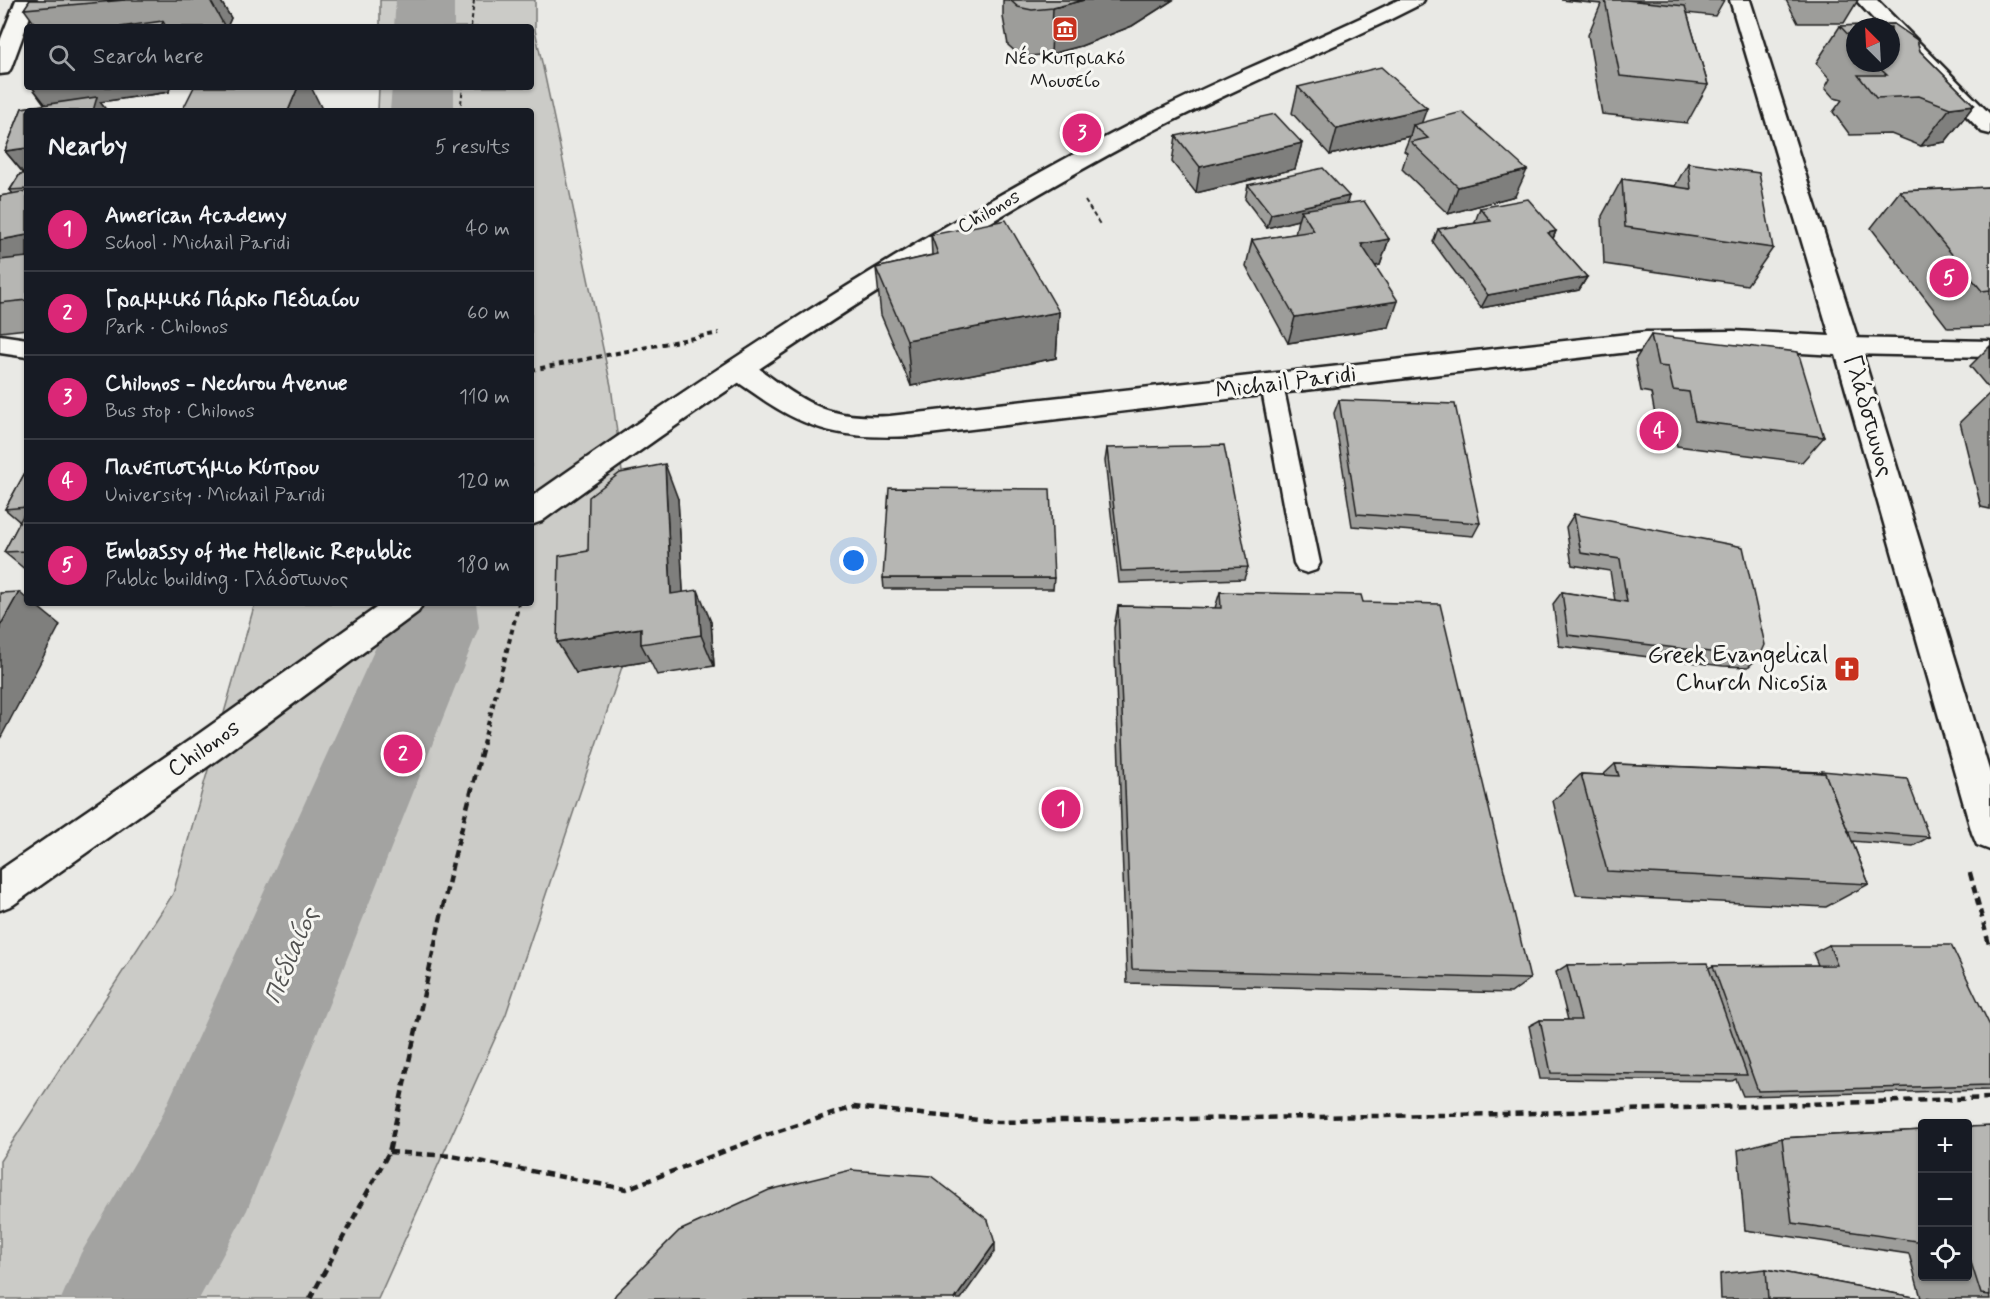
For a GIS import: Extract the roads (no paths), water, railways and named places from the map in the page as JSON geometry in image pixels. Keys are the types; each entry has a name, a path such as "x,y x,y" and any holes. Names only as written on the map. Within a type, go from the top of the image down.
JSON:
{"street":[{"path":"0,68 26,0"},
{"name":"Chilonos","path":"534,511 654,424 872,281 1004,203 1142,127 1414,0"},
{"name":"Γλάδστωνος","path":"1740,0 1847,346 1990,833"},
{"path":"1866,0 1990,127"},
{"name":"Michail Paridi","path":"740,369 787,402 826,421 883,427 912,426 1646,341 1733,340 1847,346"},
{"path":"0,344 24,348"},
{"name":"Chilonos","path":"0,892 212,744 403,606"}],"lane":[{"path":"1847,346 1990,350"},
{"path":"1272,385 1307,563"}],"waterway":[{"name":"Πεδιαίος","path":"424,24 425,0"},
{"name":"Πεδιαίος","path":"422,108 423,90"},
{"name":"Πεδιαίος","path":"127,1299 203,1166 432,627 430,606"}],"place":[{"name":"Νέο Κυπριακό Μουσείο","path":"1065,29"},
{"name":"Chilonos - Nechrou Avenue","path":"1082,133"},
{"name":"Embassy of the Hellenic Republic","path":"1949,278"},
{"name":"Πανεπιστήμιο Κύπρου","path":"1659,431"},
{"name":"Greek Evangelical Church Nicosia","path":"1847,669"},
{"name":"Γραμμικό Πάρκο Πεδιαίου","path":"403,754"},
{"name":"American Academy","path":"1061,809"}]}
